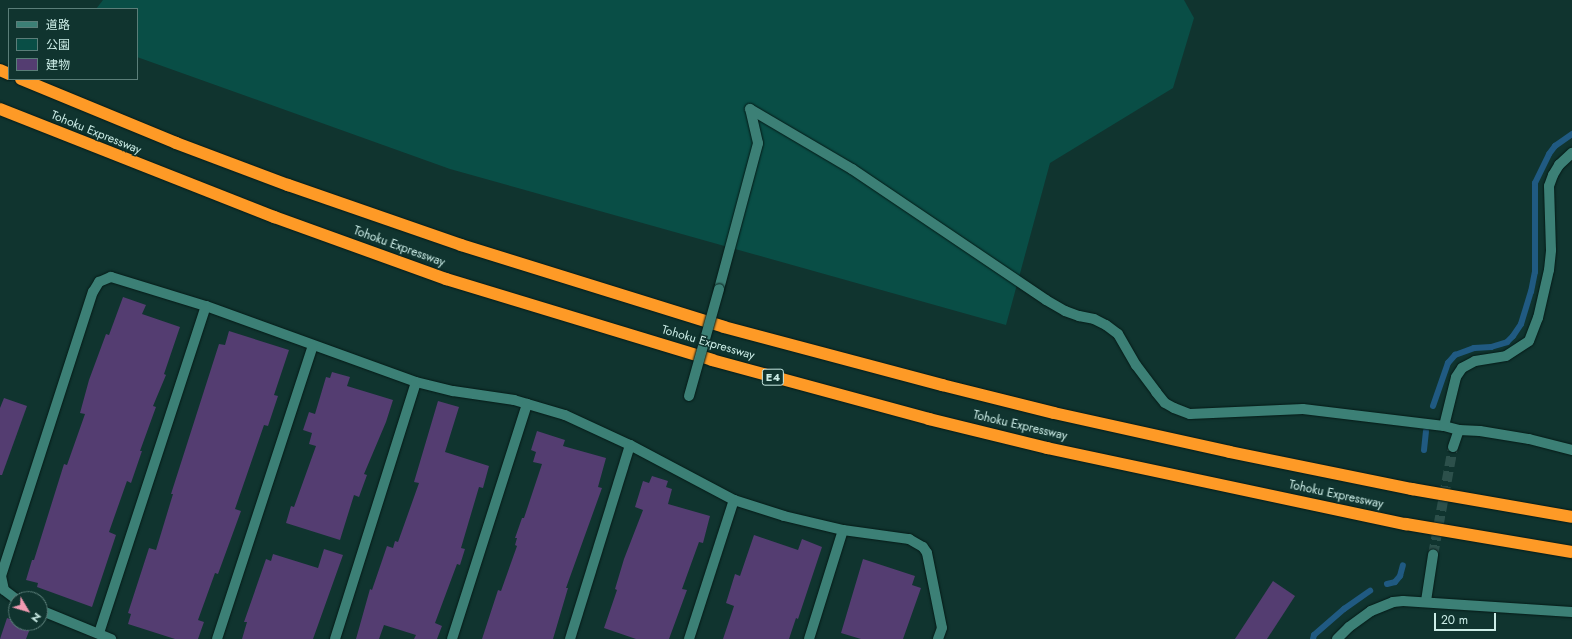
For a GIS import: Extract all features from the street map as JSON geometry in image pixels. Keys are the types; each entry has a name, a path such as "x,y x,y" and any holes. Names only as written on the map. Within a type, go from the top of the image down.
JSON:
{"highway":[{"name":"Tohoku Expressway","path":"23,80 176,143 461,246 724,327 949,387 1100,423 1230,452 1405,488 1572,517"},
{"name":"Tohoku Expressway","path":"0,109 274,217 446,279 712,360 929,419 1055,449 1406,524 1572,552"}],"street":[{"path":"689,396 758,143 750,109 852,169 1046,300 1065,311 1094,319 1106,325 1118,334 1136,365 1165,403 1174,408 1190,414 1303,409 1529,438 1572,450"},
{"path":"1444,426 1456,377 1462,368 1475,361 1506,356 1529,341 1538,318 1549,270 1551,250 1549,186 1559,165 1572,153"},
{"path":"8,593 4,590 1,576 93,292 99,282 111,277 206,306 416,382 453,391 514,400 564,415 630,445 734,500 784,516 843,530 909,539 924,547 927,553 942,628 938,639"},
{"path":"99,633 206,306"},
{"path":"218,639 313,345"},
{"path":"335,639 416,382"},
{"path":"452,639 527,404"},
{"path":"1453,447 1459,430"},
{"path":"570,639 630,445"},
{"path":"689,639 734,500"},
{"path":"809,639 843,530"},
{"path":"1426,601 1433,555"},
{"path":"1337,639 1349,627 1381,606 1403,601 1426,601 1572,612"},
{"path":"48,613 111,639"}],"green space":[{"path":"103,0 1184,0 1194,18 1173,88 1050,163 1006,325 450,169 138,57 138,8 97,8"}],"building":[{"path":"123,297 146,305 142,314 180,327 164,374 166,375 153,406 156,407 140,451 142,451 131,483 127,481 109,532 116,535 92,607 37,587 38,583 26,580 32,560 34,560 64,464 67,465 85,414 80,413 89,380 106,334 109,335"},
{"path":"229,331 289,350 274,395 278,396 268,426 264,425 235,509 241,511 218,574 215,573 198,620 204,622 198,639 175,639 128,624 131,614 128,613 149,548 156,550 173,494 171,494 219,344 225,345"},
{"path":"332,372 350,377 347,386 393,400 386,422 364,474 367,475 359,497 354,495 340,540 286,523 291,506 294,507 316,446 309,444 312,433 303,430 309,412 315,414 326,377 330,378"},
{"path":"4,398 27,406 2,475 0,475 0,408"},
{"path":"438,401 459,407 445,452 489,466 483,488 479,487 461,548 465,549 460,565 457,564 435,623 442,626 437,639 414,639 416,635 384,625 379,639 356,639 370,589 372,590 387,546 393,548 395,541 398,542 419,483 414,482"},
{"path":"537,431 565,440 563,446 606,458 598,487 602,488 566,588 568,588 553,639 482,639 498,590 501,591 517,546 515,545 517,538 515,538 522,518 524,518 542,464 533,462 536,452 531,450"},
{"path":"652,476 668,481 666,487 672,489 668,504 710,516 703,543 699,542 682,589 687,590 669,639 636,639 604,628 617,590 615,589 624,559 643,510 635,507 643,481 649,483"},
{"path":"754,535 798,550 802,539 822,547 798,619 796,618 789,639 723,639 734,606 726,603 735,574 740,576"},
{"path":"324,549 343,555 313,639 242,639 247,622 244,622 266,559 271,561 273,554 318,568"},
{"path":"863,559 915,576 912,585 921,588 903,639 861,639 841,633"},
{"path":"1273,581 1295,596 1267,639 1235,639"},
{"path":"7,618 8,631 29,631 26,639 0,639"}],"waterway":[{"path":"1433,406 1448,363 1455,355 1474,348 1491,347 1507,342 1521,324 1531,292 1535,272 1535,183 1549,154 1555,146 1572,134"},
{"path":"1424,450 1426,431"},
{"path":"1387,584 1395,582 1400,576 1403,565"},
{"path":"1313,639 1314,635 1344,609 1370,591"}],"tunnel":[{"path":"1433,555 1453,447"}]}
